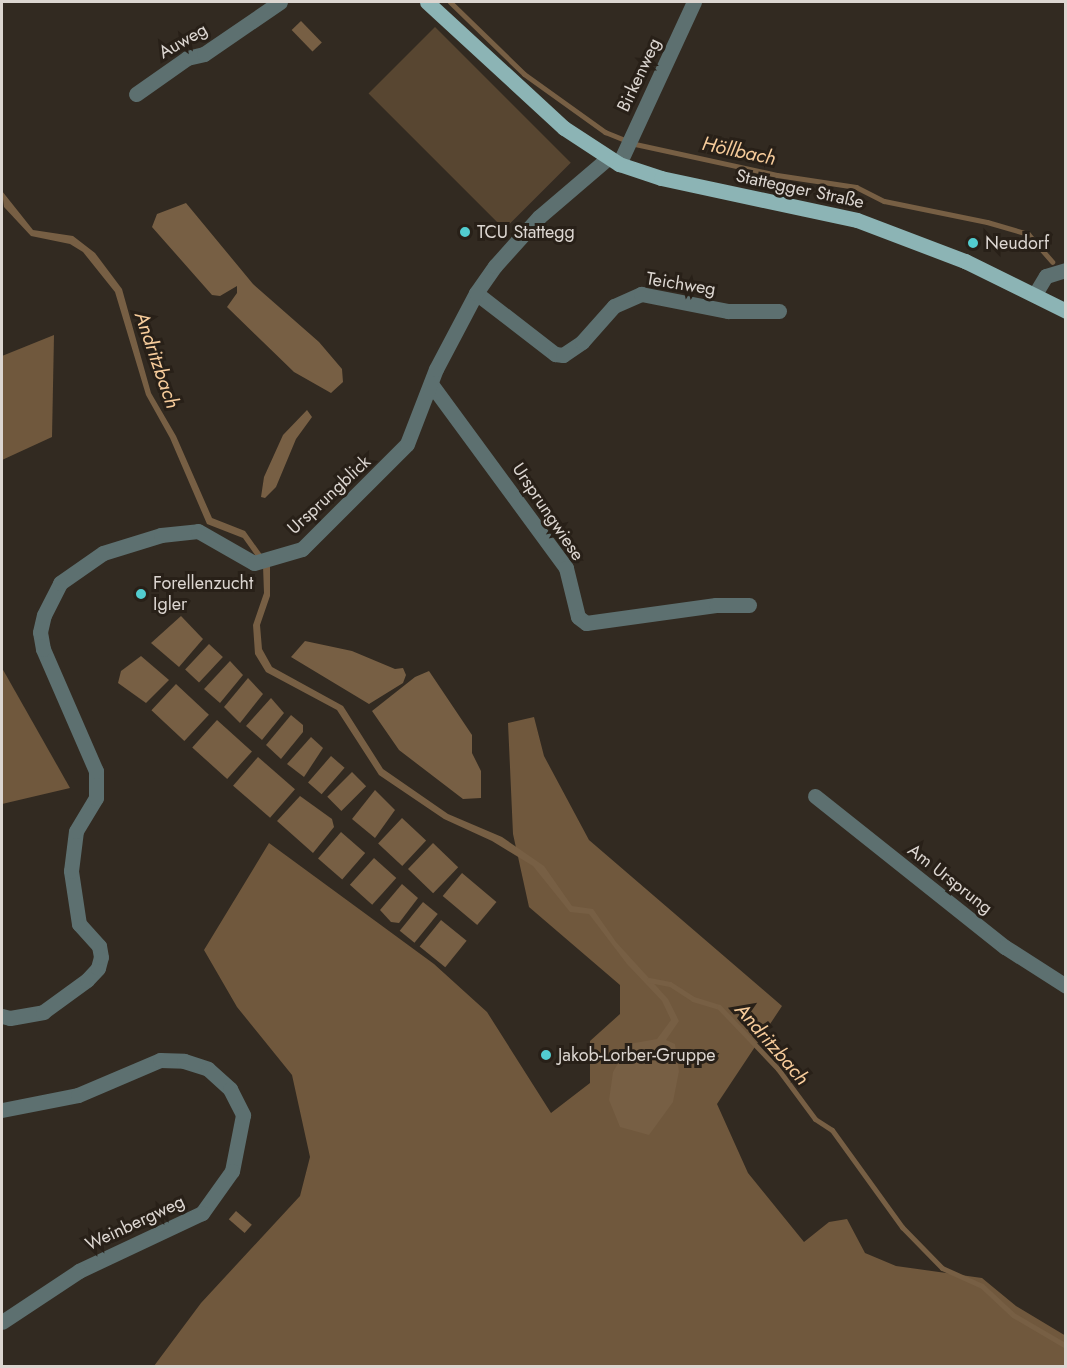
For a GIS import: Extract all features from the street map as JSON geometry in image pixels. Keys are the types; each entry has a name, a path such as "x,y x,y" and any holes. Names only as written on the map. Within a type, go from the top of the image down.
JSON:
{"main road":[{"name":"Stattegger Straße","path":"427,2 564,128 613,161 661,178 857,220 965,261 1065,311"}],"street":[{"name":"Auweg","path":"136,94 187,58 204,54 280,2"},
{"name":"Birkenweg","path":"613,161 694,2"},
{"name":"Ursprungblick","path":"2,1016 10,1018 43,1012 70,994 98,968 99,946 80,924 74,900 71,871 76,831 87,817 98,787 96,771 43,649 40,632 44,615 60,583 103,554 161,535 198,531 254,563 274,560 302,549 398,456 407,444 430,384 476,293 539,217 613,161"},
{"path":"1035,294 1046,276 1065,270"},
{"name":"Teichweg","path":"476,293 555,354 563,356 582,342 614,306 641,294 728,311 779,311"},
{"name":"Ursprungwiese","path":"430,384 566,568 578,617 586,622 716,606 749,605"},
{"name":"Am Ursprung","path":"815,796 1005,947 1065,986"},
{"name":"Weinbergweg","path":"2,1110 78,1095 160,1060 184,1061 208,1069 230,1089 243,1115 232,1172 202,1213 79,1271 2,1322"}],"shaded area":[{"path":"301,21 322,43 312,52 292,30"},
{"path":"435,27 571,163 504,229 369,93"},
{"path":"2,191 33,230 73,236 95,253 122,289 151,393 176,436 212,518 245,531 270,566 270,596 260,625 262,649 272,667 343,706 383,769 448,814 502,837 544,866 572,906 593,909 616,942 668,999 679,1021 666,1040 675,1044 679,1071 673,1102 649,1135 620,1127 609,1100 613,1072 629,1044 657,1039 671,1020 662,1001 627,964 589,914 570,912 533,866 492,841 444,819 379,775 337,710 266,672 255,654 253,625 264,593 263,566 243,538 207,524 170,438 146,395 115,292 83,252 70,244 31,236 4,207"},
{"path":"186,203 253,284 319,342 342,369 343,382 331,393 294,372 227,307 237,293 237,286 220,296 212,295 152,227 157,214"},
{"path":"54,335 52,437 2,460 2,356"},
{"path":"307,410 312,417 296,439 276,487 265,498 261,497 264,477 283,435"},
{"path":"181,616 203,639 179,667 151,643"},
{"path":"305,641 352,651 395,669 403,668 406,675 403,683 369,704 291,657"},
{"path":"209,644 223,657 199,683 185,670"},
{"path":"141,656 169,680 146,703 118,683 121,671"},
{"path":"230,661 243,675 220,703 204,689"},
{"path":"2,668 70,788 2,804"},
{"path":"429,671 472,735 472,753 481,771 481,798 463,799 399,750 372,711 415,677"},
{"path":"248,678 263,694 240,723 224,707"},
{"path":"176,684 209,715 184,741 151,710"},
{"path":"271,698 284,713 262,740 246,726"},
{"path":"291,715 303,725 303,732 281,759 266,745"},
{"path":"534,717 544,756 589,840 782,1006 717,1104 748,1173 804,1242 829,1222 847,1219 865,1253 896,1266 982,1278 1016,1306 1066,1336 1065,1366 154,1366 201,1303 300,1196 310,1157 292,1075 237,1007 204,950 269,843 434,964 487,1012 551,1113 590,1083 590,1041 620,1014 620,985 529,907 513,834 508,723"},
{"path":"217,720 252,751 227,779 192,747"},
{"path":"311,737 323,748 304,777 287,764"},
{"path":"331,756 345,768 322,794 308,782"},
{"path":"258,757 295,789 270,818 233,786"},
{"path":"352,772 366,786 341,811 327,797"},
{"path":"375,790 395,810 375,838 352,819"},
{"path":"300,796 332,819 334,827 313,853 277,821"},
{"path":"402,818 426,841 402,866 378,844"},
{"path":"341,832 365,853 342,879 318,858"},
{"path":"433,843 458,867 433,893 408,869"},
{"path":"374,858 396,878 372,905 350,885"},
{"path":"462,873 496,902 477,925 443,896"},
{"path":"402,884 418,898 399,923 391,922 380,910"},
{"path":"423,902 438,914 414,943 400,931"},
{"path":"441,920 467,941 445,967 420,946"},
{"path":"236,1211 252,1225 245,1233 229,1219"}],"waterway":[{"name":"Höllbach","path":"450,2 524,74 605,132 635,144 777,175 856,187 884,201 987,222 1028,234 1052,262"},
{"name":"Andritzbach","path":"649,980 670,984 693,999 719,1007 778,1069 815,1119 832,1130 902,1227 942,1268 982,1286 1013,1315 1066,1346"}],"place":[{"name":"TCU Stattegg","path":"465,232"},
{"name":"Neudorf","path":"973,243"},
{"name":"Forellenzucht Igler","path":"141,594"},
{"name":"Jakob-Lorber-Gruppe","path":"546,1055"}]}
